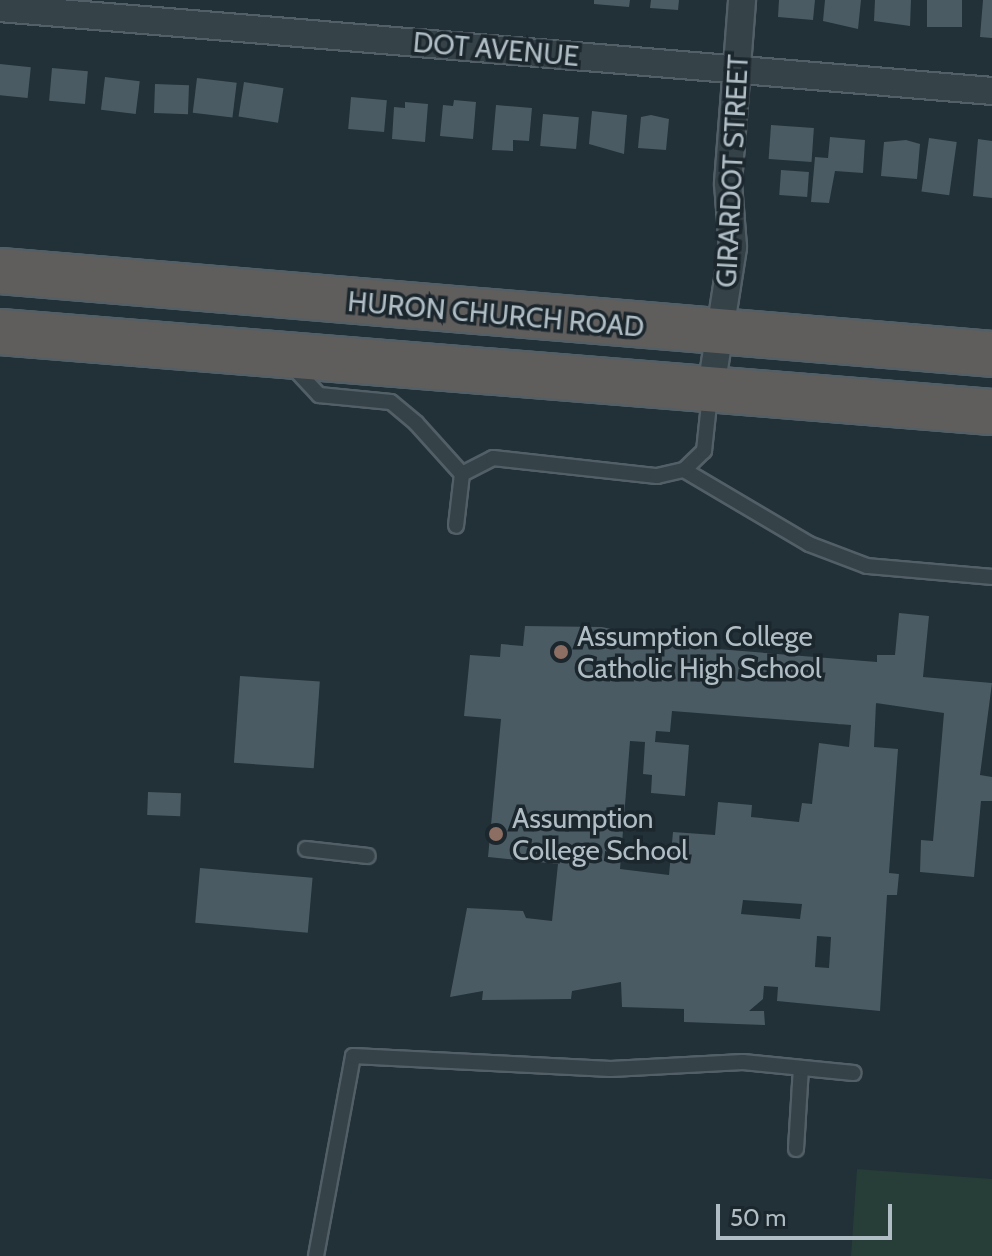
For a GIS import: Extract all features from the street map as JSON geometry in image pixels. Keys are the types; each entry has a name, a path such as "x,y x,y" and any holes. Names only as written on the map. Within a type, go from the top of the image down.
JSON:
{"highway":[{"name":"HURON CHURCH ROAD","path":"0,271 992,354"},
{"name":"HURON CHURCH ROAD","path":"0,332 992,412"}],"street":[{"name":"GIRARDOT STREET","path":"711,388 733,247 728,183 742,0"},
{"name":"DOT AVENUE","path":"0,8 992,91"}],"lane":[{"path":"281,354 319,395 391,402 462,474"},
{"path":"462,474 493,458 657,476 684,470 704,451 711,388"},
{"path":"684,470 809,544 867,566 992,577"},
{"path":"456,526 462,474"},
{"path":"306,849 368,856"},
{"path":"316,1256 353,1056 611,1069 743,1062 853,1073"},
{"path":"796,1149 801,1068"}],"green space":[{"path":"857,1169 992,1179 992,1256 851,1256"}],"building":[{"path":"594,0 630,0 629,7 594,4"},
{"path":"651,0 679,0 678,10 650,8"},
{"path":"779,0 815,0 813,20 778,17"},
{"path":"825,0 861,0 858,29 823,21"},
{"path":"875,0 911,0 910,26 874,21"},
{"path":"927,0 962,0 962,27 927,27"},
{"path":"983,0 992,0 992,38 980,37"},
{"path":"0,64 31,67 28,98 0,95"},
{"path":"52,68 88,71 85,104 49,101"},
{"path":"105,77 140,81 136,114 101,110"},
{"path":"197,78 237,83 232,118 193,113"},
{"path":"244,82 284,88 278,123 239,117"},
{"path":"155,84 189,85 188,114 154,113"},
{"path":"351,97 387,100 384,132 348,129"},
{"path":"454,100 476,102 473,139 440,136 443,105 453,106"},
{"path":"405,102 428,104 425,142 392,139 394,107 405,108"},
{"path":"496,105 532,108 529,141 513,140 513,151 492,150"},
{"path":"592,111 627,115 624,154 589,144"},
{"path":"543,114 579,117 576,149 540,146"},
{"path":"651,115 669,119 666,150 638,148 641,117"},
{"path":"771,125 814,128 812,162 769,159"},
{"path":"830,137 865,140 863,173 835,171 829,203 811,202 815,157 828,158"},
{"path":"929,138 957,142 949,195 921,191"},
{"path":"978,139 992,141 992,198 973,196"},
{"path":"906,140 920,144 917,179 881,176 884,142"},
{"path":"781,170 809,172 807,197 779,195"},
{"path":"899,613 929,616 923,677 992,683 980,775 992,777 992,801 981,801 974,877 920,872 921,840 933,841 944,713 876,703 874,747 898,749 889,873 899,874 897,895 887,895 880,1011 777,1001 778,987 764,986 763,999 749,1011 764,1011 765,1025 684,1022 684,1009 622,1007 621,982 572,991 571,999 482,1000 483,991 450,997 467,908 523,911 526,918 552,921 558,864 488,857 501,719 464,716 470,655 500,657 501,644 523,646 525,626 602,627 643,636 643,643 877,662 877,655 895,655","holes":["672,711 851,725 849,747 819,743 812,804 802,803 799,822 751,817 752,805 718,802 715,835 673,832 669,875 620,869 630,741 645,742 643,774 652,775 651,793 685,796 689,745 655,742 656,731 670,732","743,900 802,904 800,919 741,914","817,936 831,937 829,968 815,967"]},
{"path":"240,676 320,682 314,768 234,763"},
{"path":"148,792 181,793 180,816 147,815"},
{"path":"200,868 313,878 308,933 195,923"}],"place":[{"name":"Assumption College Catholic High School","path":"561,652"},
{"name":"Assumption College School","path":"496,834"}]}
